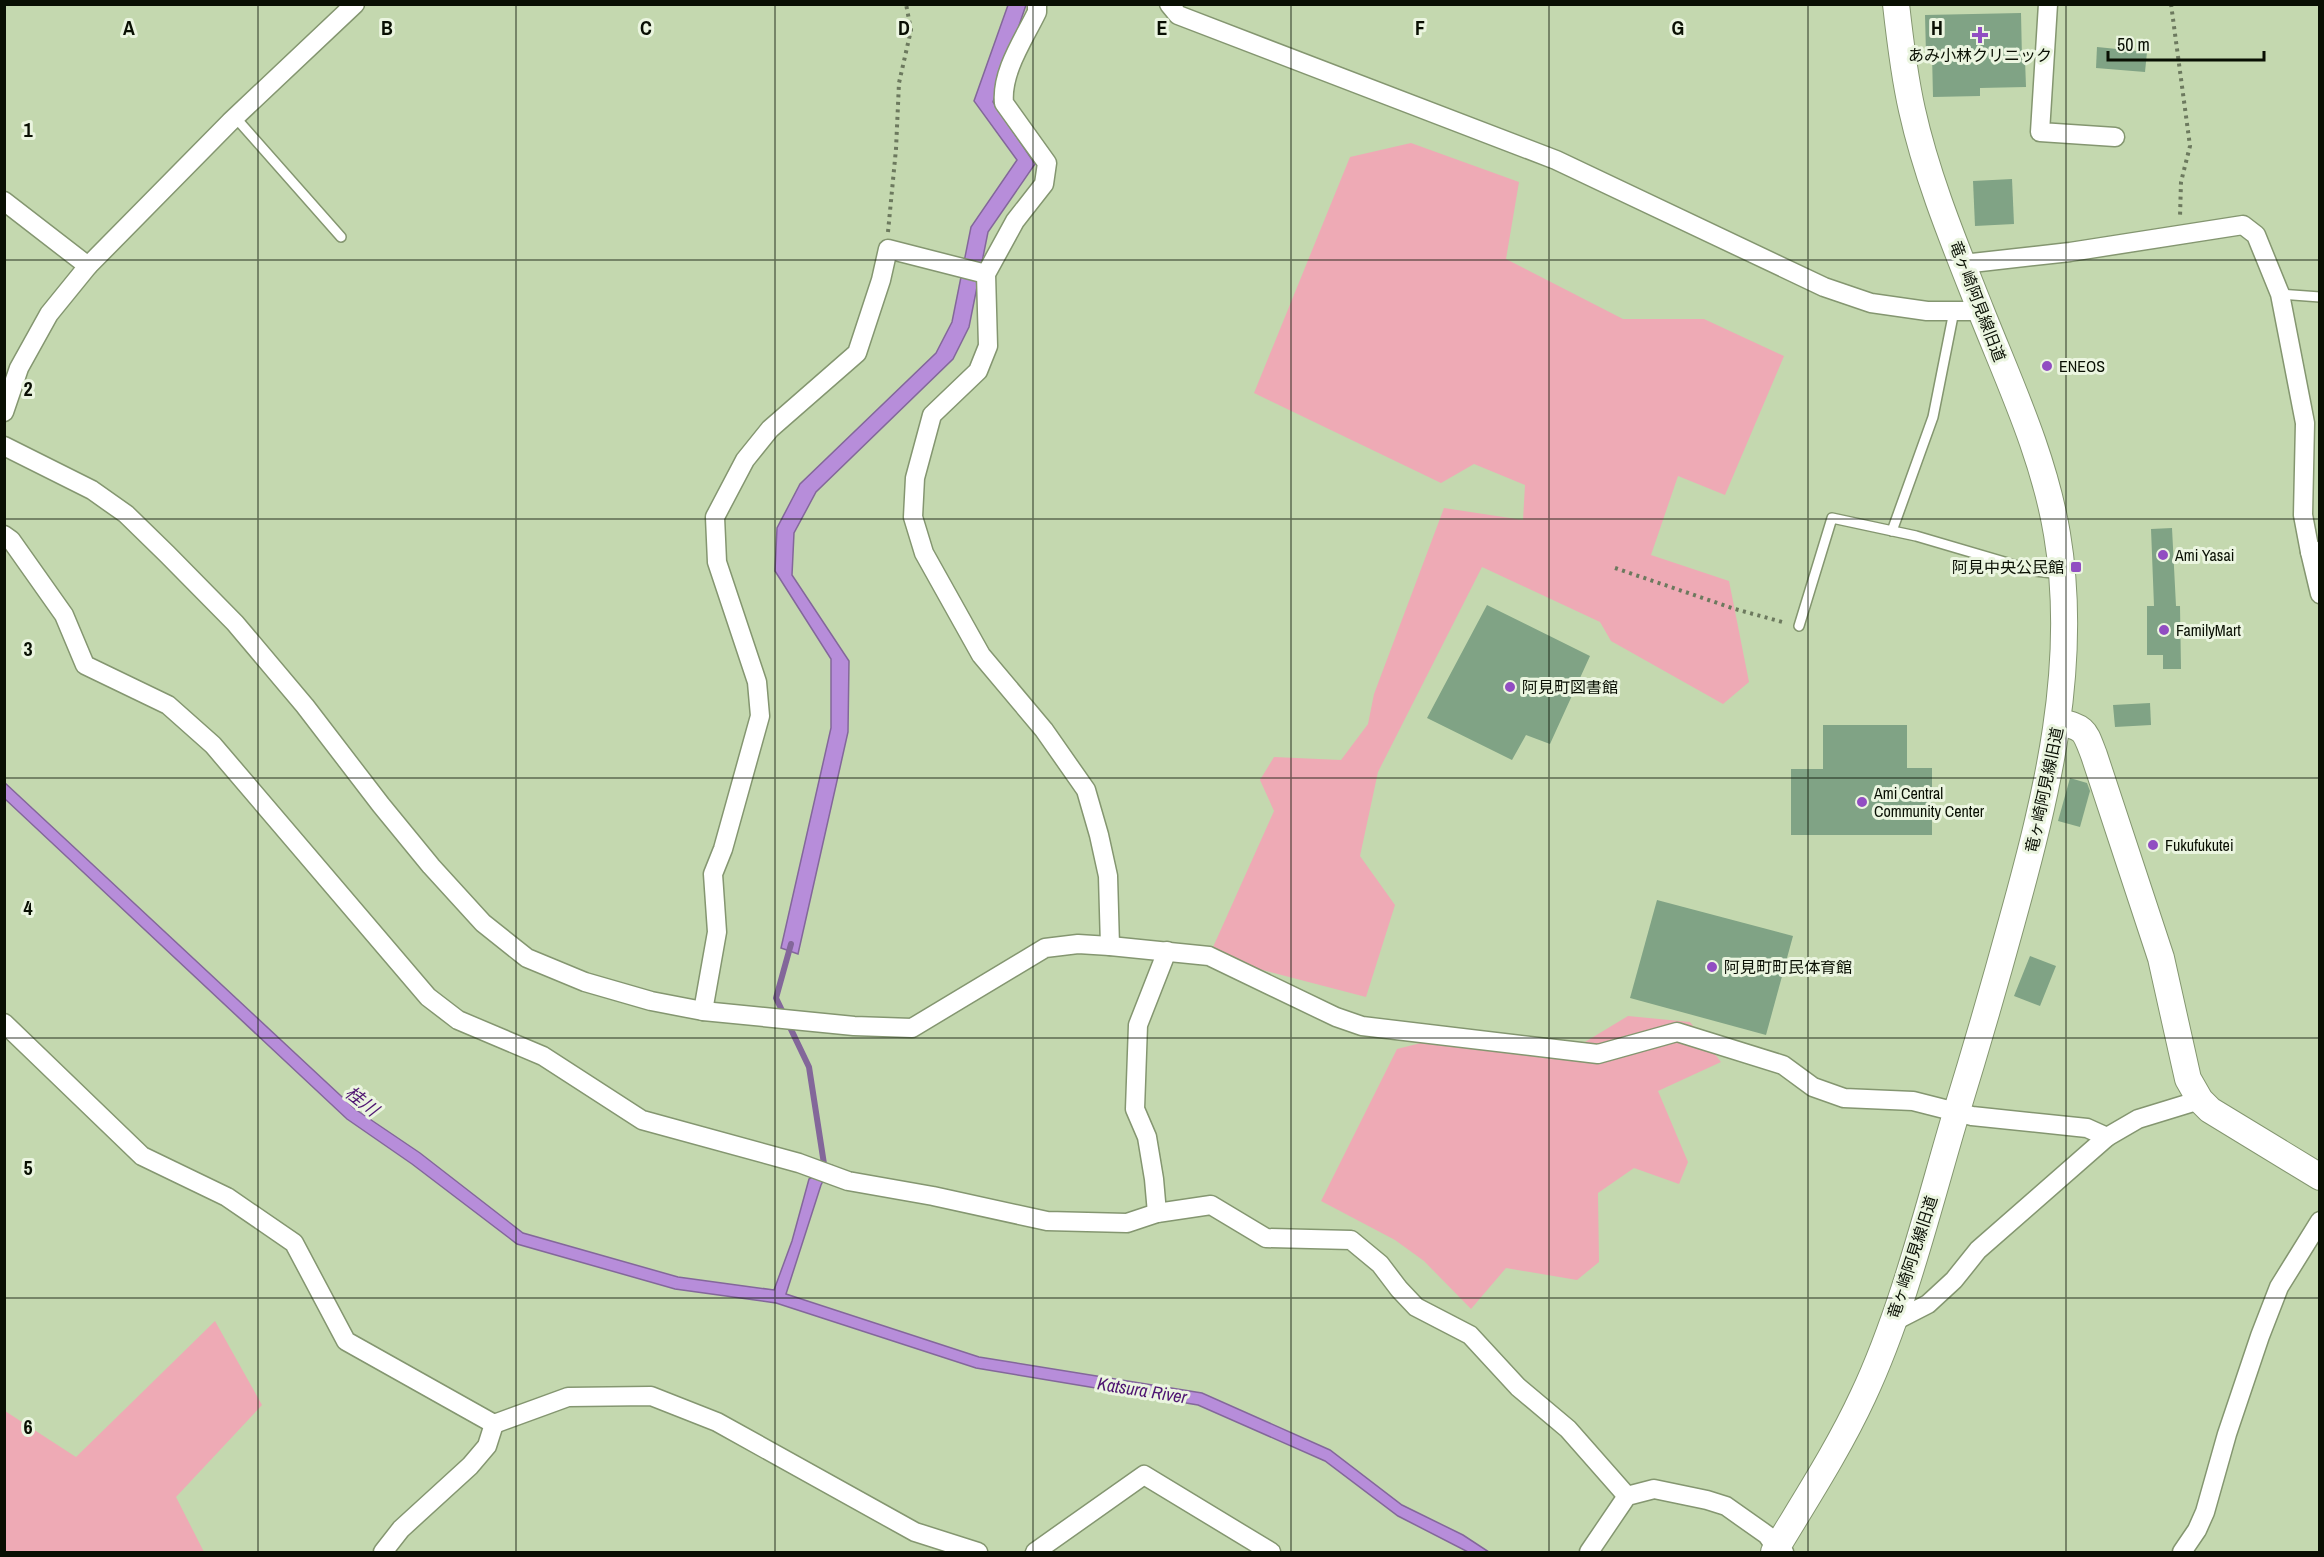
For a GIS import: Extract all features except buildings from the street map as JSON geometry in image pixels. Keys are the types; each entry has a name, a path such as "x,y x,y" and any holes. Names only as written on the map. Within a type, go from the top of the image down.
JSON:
{"street":[{"path":"4,412 19,368 49,314 88,266 235,117 355,4"},
{"path":"1037,4 1038,12 1006,78 1004,103 1047,163 1044,184 1015,220 986,274 988,346 978,371 932,415 915,478 913,517 924,553 981,655 1044,730 1086,790 1099,835 1107,876 1110,946"},
{"path":"1169,4 1178,15 1189,12 1556,160 1824,287 1871,303 1927,311 1981,310"},
{"name":"竜ヶ崎阿見線旧道","path":"1779,1551 1863,1396 1891,1323 1957,1112 2024,880 2042,808 2058,722 2063,672 2061,574 2057,535 2047,490 2035,450 1927,164 1912,110 1902,59 1896,4"},
{"path":"2048,4 2040,132 2115,137"},
{"path":"4,201 88,266"},
{"path":"1963,264 2070,252 2179,233 2243,225 2256,235 2280,294 2305,423 2304,515 2315,551 2319,594"},
{"path":"703,1011 717,932 713,873 723,849 760,716 757,682 717,562 715,517 745,460 770,429 857,353 881,280 888,249 986,274"},
{"path":"4,446 92,490 126,514 235,622 431,866 483,923 527,958 585,982 651,1001 703,1011 854,1026 912,1028 1045,948 1078,944 1167,951 1209,956 1336,1017 1362,1026 1598,1054 1677,1032 1783,1065 1813,1087 1844,1098 1913,1101 1994,1119 2087,1128 2107,1137"},
{"path":"4,535 11,540 64,615 85,665 168,705 213,745 428,997 458,1020 543,1056 642,1120 799,1163 848,1181 1047,1221 1127,1223 1156,1213 1211,1205 1266,1238 1351,1240 1380,1264 1399,1289 1416,1306 1470,1335 1518,1387 1568,1429 1627,1496"},
{"path":"2058,722 2079,727 2085,732 2094,754 2161,958 2188,1079 2200,1100 2210,1110 2319,1177"},
{"path":"1156,1213 1154,1179 1147,1137 1135,1109 1138,1025 1167,951"},
{"path":"4,1023 142,1156 227,1197 294,1243 346,1341 494,1424 567,1397 651,1396 717,1422 915,1532 978,1552"},
{"path":"1891,1323 1928,1304 1954,1280 1978,1250 2107,1137 2138,1119 2200,1100"},
{"path":"2182,1552 2205,1512 2227,1434 2259,1336 2279,1287 2319,1221"},
{"path":"383,1552 401,1529 470,1467 487,1446 494,1424"},
{"path":"1035,1552 1144,1475 1271,1552"},
{"path":"1589,1552 1627,1496 1654,1489 1726,1506 1767,1535 1779,1551"}],"lane":[{"path":"235,117 341,237"},
{"path":"2280,294 2319,297"},
{"path":"1892,531 1933,417 1954,310"},
{"path":"1799,626 1832,518 1916,536 2035,572 2061,574"}],"path":[{"path":"888,249 899,83 911,30 906,4"},
{"path":"2171,4 2190,146 2181,182 2179,233"},
{"path":"1615,568 1735,609 1799,626"}],"shaded area":[{"path":"1411,143 1519,182 1506,259 1623,319 1704,319 1784,356 1725,495 1678,476 1651,555 1729,581 1749,682 1723,704 1611,641 1600,622 1482,567 1378,772 1360,856 1395,905 1366,997 1209,956 1274,811 1260,780 1274,757 1341,760 1368,724 1374,694 1444,508 1523,520 1525,485 1474,464 1441,483 1254,393 1350,157"},
{"path":"1628,1016 1690,1022 1721,1062 1658,1091 1688,1162 1679,1184 1634,1168 1598,1193 1599,1262 1577,1280 1506,1268 1471,1309 1424,1261 1395,1240 1321,1201 1397,1049 1465,1032 1575,1048"},
{"path":"215,1321 262,1405 176,1497 204,1552 5,1552 5,1411 76,1457"}],"water":[{"path":"1008,5 1026,5 993,102 1035,164 988,232 969,327 953,359 816,492 794,533 792,575 849,661 848,732 798,954 781,948 831,728 831,659 775,571 777,528 800,484 936,353 952,322 971,227 1017,160 974,101"},
{"name":"Katsura River","path":"4,782 355,1109 420,1153 523,1233 678,1277 774,1290 792,1241 809,1179 831,1166 821,1185 786,1294 979,1357 1202,1393 1330,1450 1402,1505 1463,1535 1489,1552 1468,1552 1398,1516 1325,1461 1198,1405 976,1368 776,1303 675,1289 517,1244 412,1164 347,1119 5,799"}],"waterway":[{"path":"791,944 776,998 809,1067 824,1164 822,1169"}],"place":[{"name":"あみ小林クリニック","path":"1980,35"},
{"name":"ENEOS","path":"2047,366"},
{"name":"Ami Yasai","path":"2163,555"},
{"name":"阿見中央公民館","path":"2076,567"},
{"name":"FamilyMart","path":"2164,630"},
{"name":"阿見町図書館","path":"1510,687"},
{"name":"Ami Central Community Center","path":"1862,802"},
{"name":"Fukufukutei","path":"2153,845"},
{"name":"阿見町町民体育館","path":"1712,967"}],"water label":[{"name":"桂川","path":"362,1101"}]}
